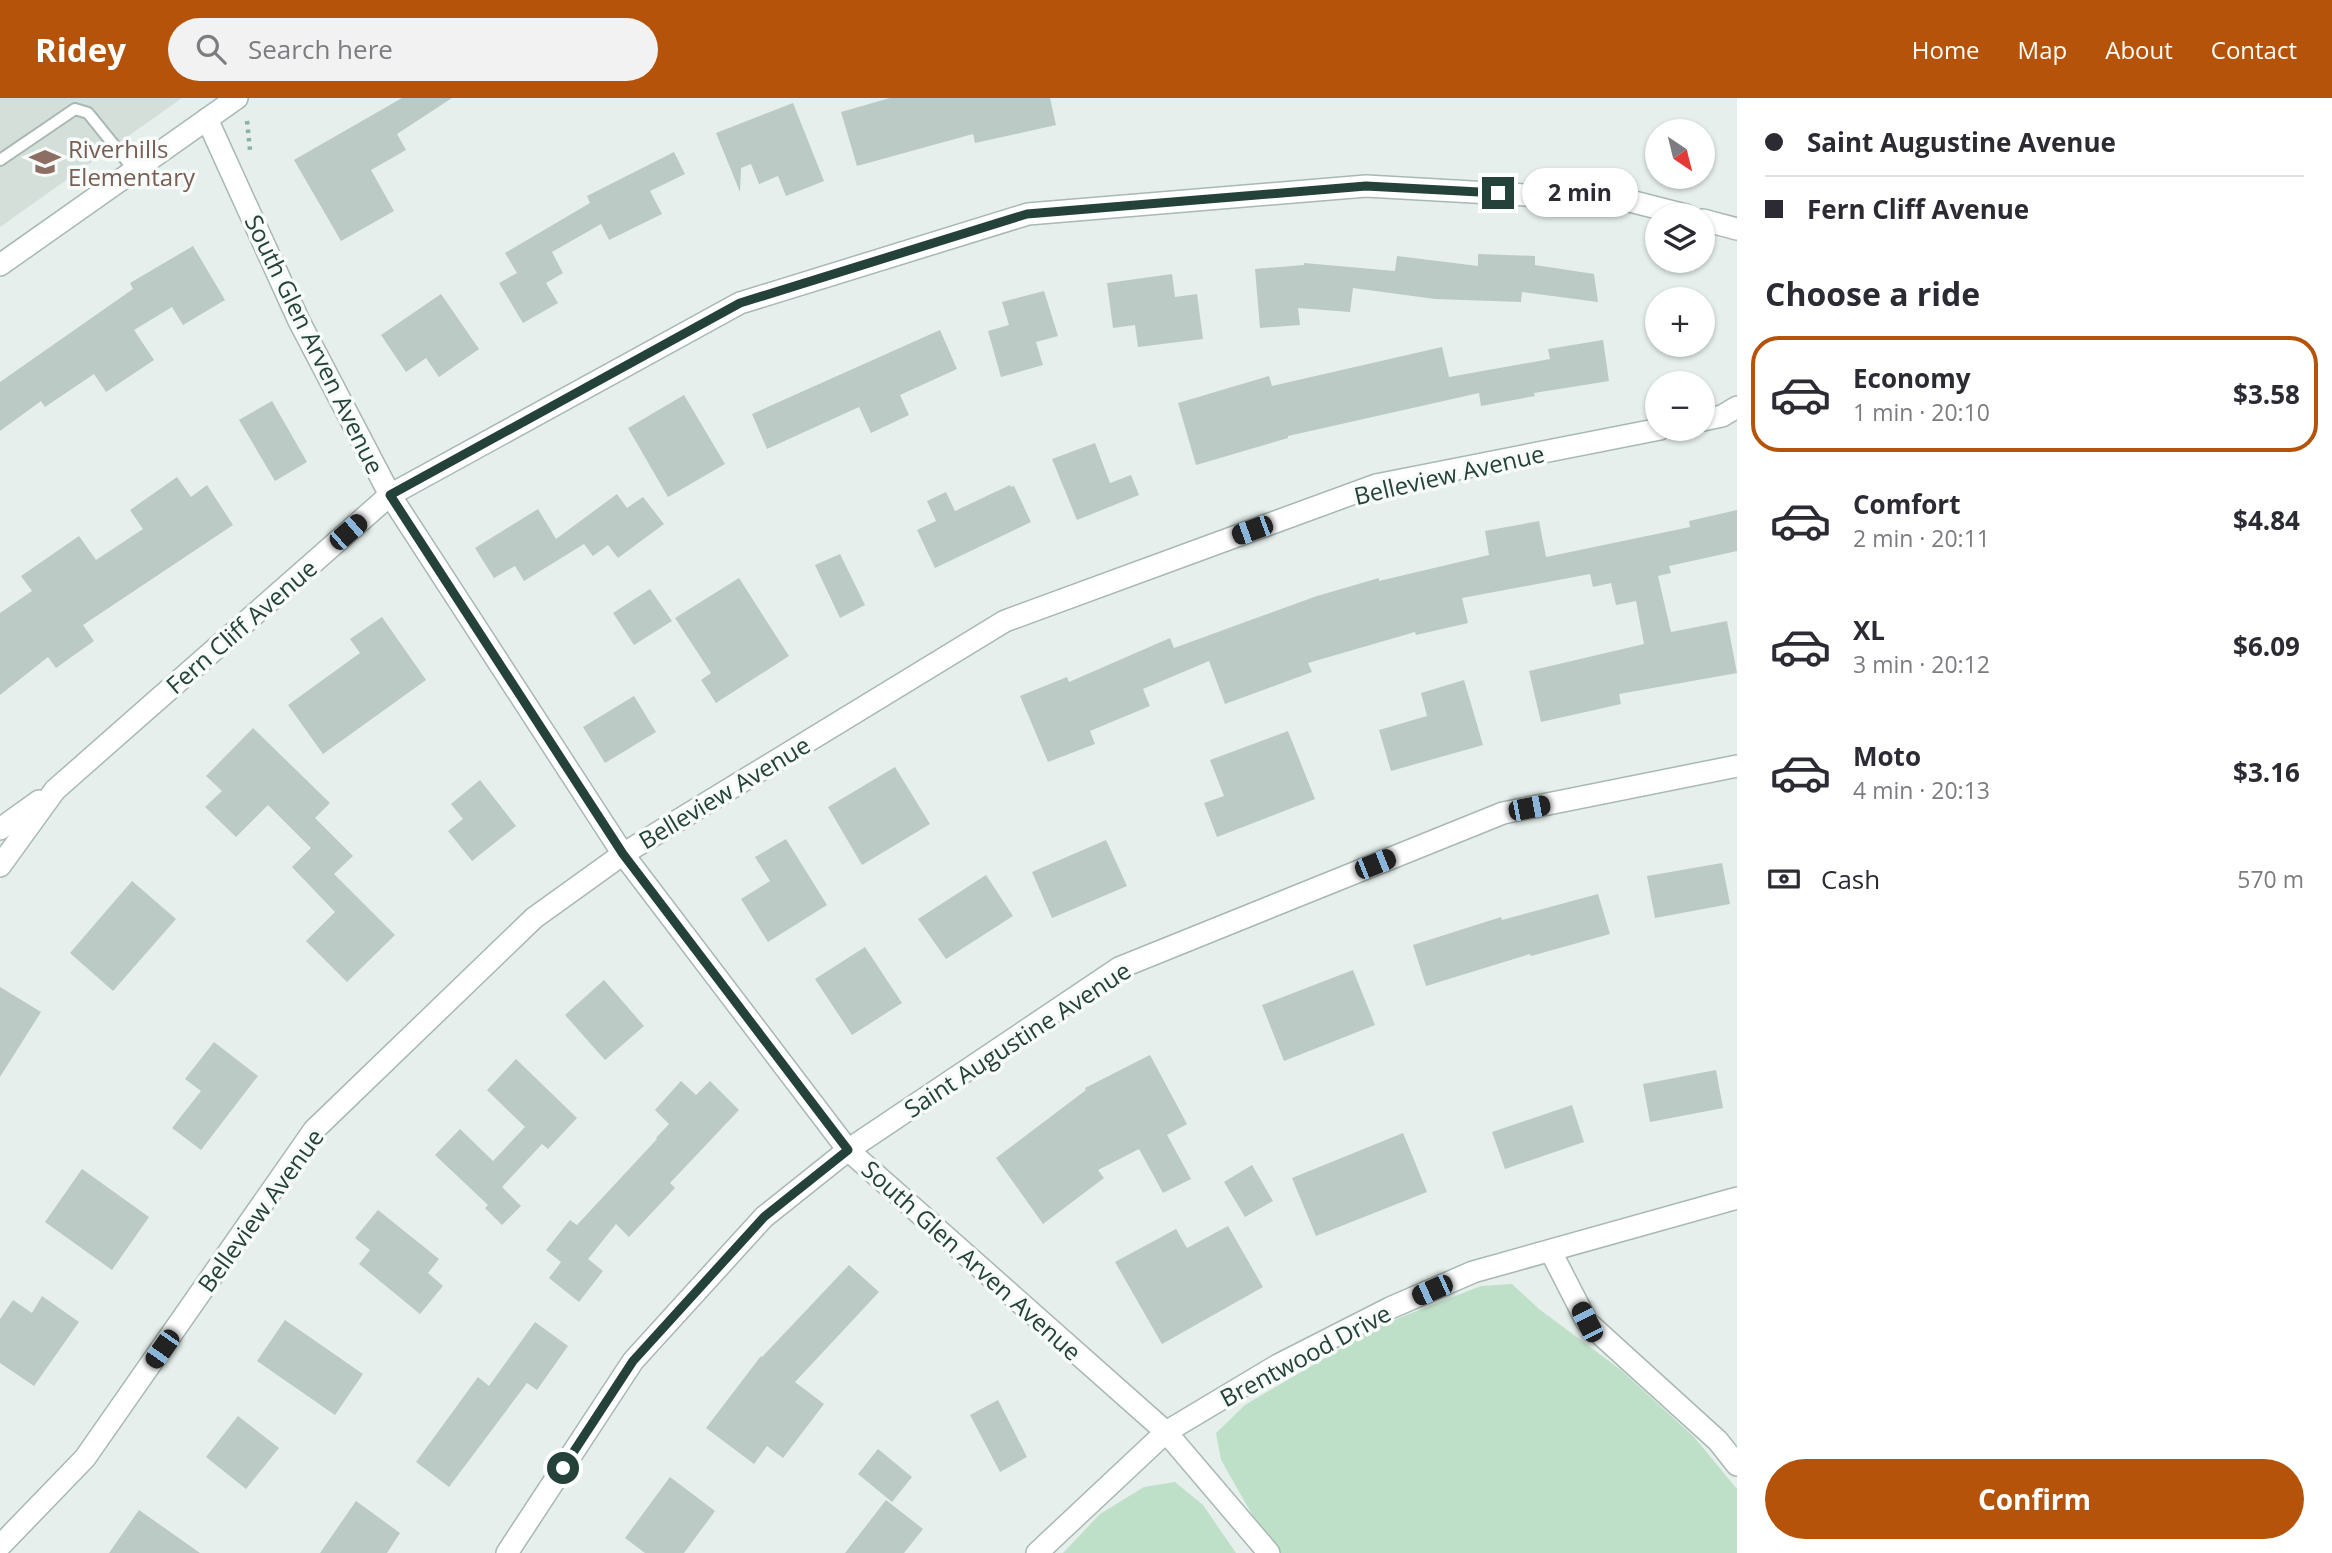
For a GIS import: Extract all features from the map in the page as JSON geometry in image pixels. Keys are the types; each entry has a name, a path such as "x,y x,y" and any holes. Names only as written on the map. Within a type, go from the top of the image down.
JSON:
{"street":[{"path":"0,265 237,98"},
{"name":"South Glen Arven Avenue","path":"207,119 299,321 390,495 623,854 848,1150 1166,1432 1269,1553"},
{"name":"Fern Cliff Avenue","path":"0,866 55,790 390,495 740,303 1027,214 1366,186 1630,201 1645,205"},
{"path":"1715,223 1737,229"},
{"path":"1715,417 1737,407"},
{"name":"Belleview Avenue","path":"0,1546 85,1458 314,1130 534,918 623,854 1005,621 1376,485 1645,432"},
{"name":"Saint Augustine Avenue","path":"507,1553 633,1361 764,1217 848,1150 1119,968 1503,813 1737,766"},
{"path":"0,829 55,790"},
{"name":"Brentwood Drive","path":"1037,1553 1166,1432 1278,1365 1390,1308 1474,1272 1737,1198"},
{"path":"1551,1252 1587,1322 1718,1441 1737,1465"}],"lane":[{"path":"0,160 75,109 88,113 134,170"}],"shaded area":[{"name":"Riverhills Elementary","path":"0,98 182,98 0,227"}],"green space":[{"path":"1512,1284 1539,1309 1621,1370 1694,1437 1737,1489 1737,1553 1278,1553 1257,1523 1221,1460 1216,1433 1245,1405 1381,1325 1481,1286"},
{"path":"1175,1482 1203,1505 1236,1553 1063,1553 1100,1514 1144,1487"}],"building":[{"path":"402,98 452,98 397,134 406,150 371,170 394,211 341,241 294,160"},
{"path":"890,98 1050,98 1056,125 975,143 973,134 857,166 841,112"},
{"path":"793,103 824,181 786,196 778,176 759,184 751,164 741,168 740,192 716,133"},
{"path":"674,152 685,174 650,191 662,214 609,240 601,224 552,252 563,273 546,283 558,303 523,323 499,283 517,273 505,253 590,203 587,196"},
{"path":"193,246 225,300 183,325 172,307 134,330 154,360 106,392 94,374 45,407 41,401 0,431 0,382 133,289 130,283"},
{"path":"1478,254 1535,256 1535,265 1594,274 1598,302 1522,292 1521,302 1435,299 1353,288 1350,312 1298,308 1300,325 1260,328 1255,269 1304,263 1395,271 1397,256 1478,266"},
{"path":"1172,274 1175,297 1197,294 1203,339 1138,347 1135,325 1113,328 1107,283"},
{"path":"1044,291 1058,336 1036,342 1043,365 1001,377 988,331 1009,325 1002,302"},
{"path":"441,294 479,349 439,377 426,358 406,372 381,335"},
{"path":"940,330 957,369 900,395 909,415 871,433 859,407 767,449 752,414"},
{"path":"1603,340 1609,381 1534,393 1535,396 1481,406 1479,393 1288,436 1196,465 1178,403 1269,376 1272,386 1442,347 1449,377 1550,359 1548,349"},
{"path":"684,395 725,464 668,497 628,428"},
{"path":"272,401 307,462 275,481 239,420"},
{"path":"1095,443 1110,483 1131,475 1139,495 1077,520 1052,459"},
{"path":"177,477 191,497 207,485 233,525 83,625 94,641 56,668 48,657 0,695 0,613 32,591 21,576 79,536 96,560 143,529 130,510"},
{"path":"1010,485 1014,486 1031,522 935,568 917,530 936,521 927,501 946,492 955,511"},
{"path":"617,494 627,508 643,497 664,524 618,558 608,545 593,556 584,544 524,581 515,566 494,578 475,548 538,509 556,539"},
{"path":"1737,510 1737,551 1669,566 1671,573 1658,576 1671,632 1727,621 1737,673 1619,694 1621,704 1541,722 1529,671 1644,644 1636,601 1616,605 1611,583 1593,587 1590,574 1462,598 1468,623 1416,635 1415,632 1308,663 1312,672 1225,704 1209,661 1143,689 1150,706 1090,731 1095,744 1048,762 1020,696 1067,677 1069,682 1170,638 1174,648 1317,596 1379,578 1379,581 1489,555 1485,531 1539,521 1546,557 1690,527 1689,521"},
{"path":"840,554 865,605 840,618 815,565"},
{"path":"739,578 789,656 716,703 701,680 711,673 675,618"},
{"path":"650,589 672,621 634,645 613,613"},
{"path":"382,617 426,680 323,754 288,705 360,653 350,639"},
{"path":"1464,680 1483,745 1391,771 1379,730 1427,716 1421,693"},
{"path":"634,696 656,732 605,763 583,727"},
{"path":"253,728 330,803 315,818 353,856 334,874 395,935 347,982 306,941 335,912 292,867 311,848 268,805 236,837 205,807 222,791 206,776"},
{"path":"1288,731 1315,799 1217,837 1204,803 1224,796 1210,760"},
{"path":"895,767 930,824 862,865 828,807"},
{"path":"480,780 516,826 472,861 448,831 463,819 451,804"},
{"path":"786,839 827,905 768,942 741,899 770,881 755,857"},
{"path":"1106,840 1127,886 1052,918 1032,872"},
{"path":"1722,863 1730,904 1655,918 1647,876"},
{"path":"986,875 1013,916 946,959 918,919"},
{"path":"132,881 176,919 113,991 70,953"},
{"path":"1598,894 1610,934 1531,956 1530,954 1426,986 1413,945 1501,917 1502,920"},
{"path":"865,947 902,1003 852,1035 815,979"},
{"path":"1353,970 1375,1025 1284,1061 1262,1005"},
{"path":"604,980 644,1026 605,1060 565,1015"},
{"path":"0,987 41,1012 0,1077"},
{"path":"214,1042 258,1076 201,1150 172,1128 201,1091 185,1079"},
{"path":"1150,1055 1187,1124 1167,1135 1191,1179 1163,1193 1139,1149 1098,1170 1104,1178 1043,1224 996,1158 1086,1090 1085,1088"},
{"path":"516,1059 577,1118 548,1149 542,1144 502,1187 521,1206 502,1225 485,1208 488,1205 435,1155 460,1129 493,1161 525,1127 487,1090"},
{"path":"1716,1070 1723,1108 1650,1122 1643,1084"},
{"path":"681,1081 696,1095 710,1081 739,1110 670,1183 675,1188 629,1237 616,1224 588,1259 603,1271 579,1302 549,1278 561,1262 546,1250 570,1220 577,1225 669,1124 655,1110"},
{"path":"1572,1105 1584,1142 1505,1169 1492,1132"},
{"path":"1403,1133 1427,1192 1316,1236 1292,1178"},
{"path":"1252,1165 1273,1201 1245,1217 1224,1182"},
{"path":"82,1169 149,1217 112,1270 45,1222"},
{"path":"378,1210 439,1259 428,1273 443,1286 420,1314 359,1264 370,1250 355,1238"},
{"path":"1228,1226 1263,1287 1162,1344 1115,1262 1176,1229 1187,1248"},
{"path":"849,1265 879,1292 795,1382 824,1404 783,1458 767,1446 754,1464 706,1428 761,1356"},
{"path":"42,1296 79,1322 34,1386 0,1363 0,1319 13,1300 32,1313"},
{"path":"285,1320 363,1374 335,1415 257,1361"},
{"path":"535,1322 568,1346 537,1390 527,1383 449,1487 416,1462 478,1377 489,1386"},
{"path":"998,1400 1027,1457 1000,1472 970,1415"},
{"path":"238,1416 279,1448 246,1489 206,1457"},
{"path":"878,1449 912,1477 892,1502 858,1474"},
{"path":"670,1477 715,1511 684,1553 645,1553 625,1538"},
{"path":"886,1500 923,1529 904,1553 845,1553"},
{"path":"356,1501 400,1533 387,1553 320,1553"},
{"path":"139,1510 200,1553 109,1553"}],"place":[{"name":"Riverhills Elementary","path":"45,162"}],"route":[{"path":"563,1468 633,1361 764,1217 848,1150 623,854 390,495 740,303 1027,214 1366,186 1498,193"}]}
